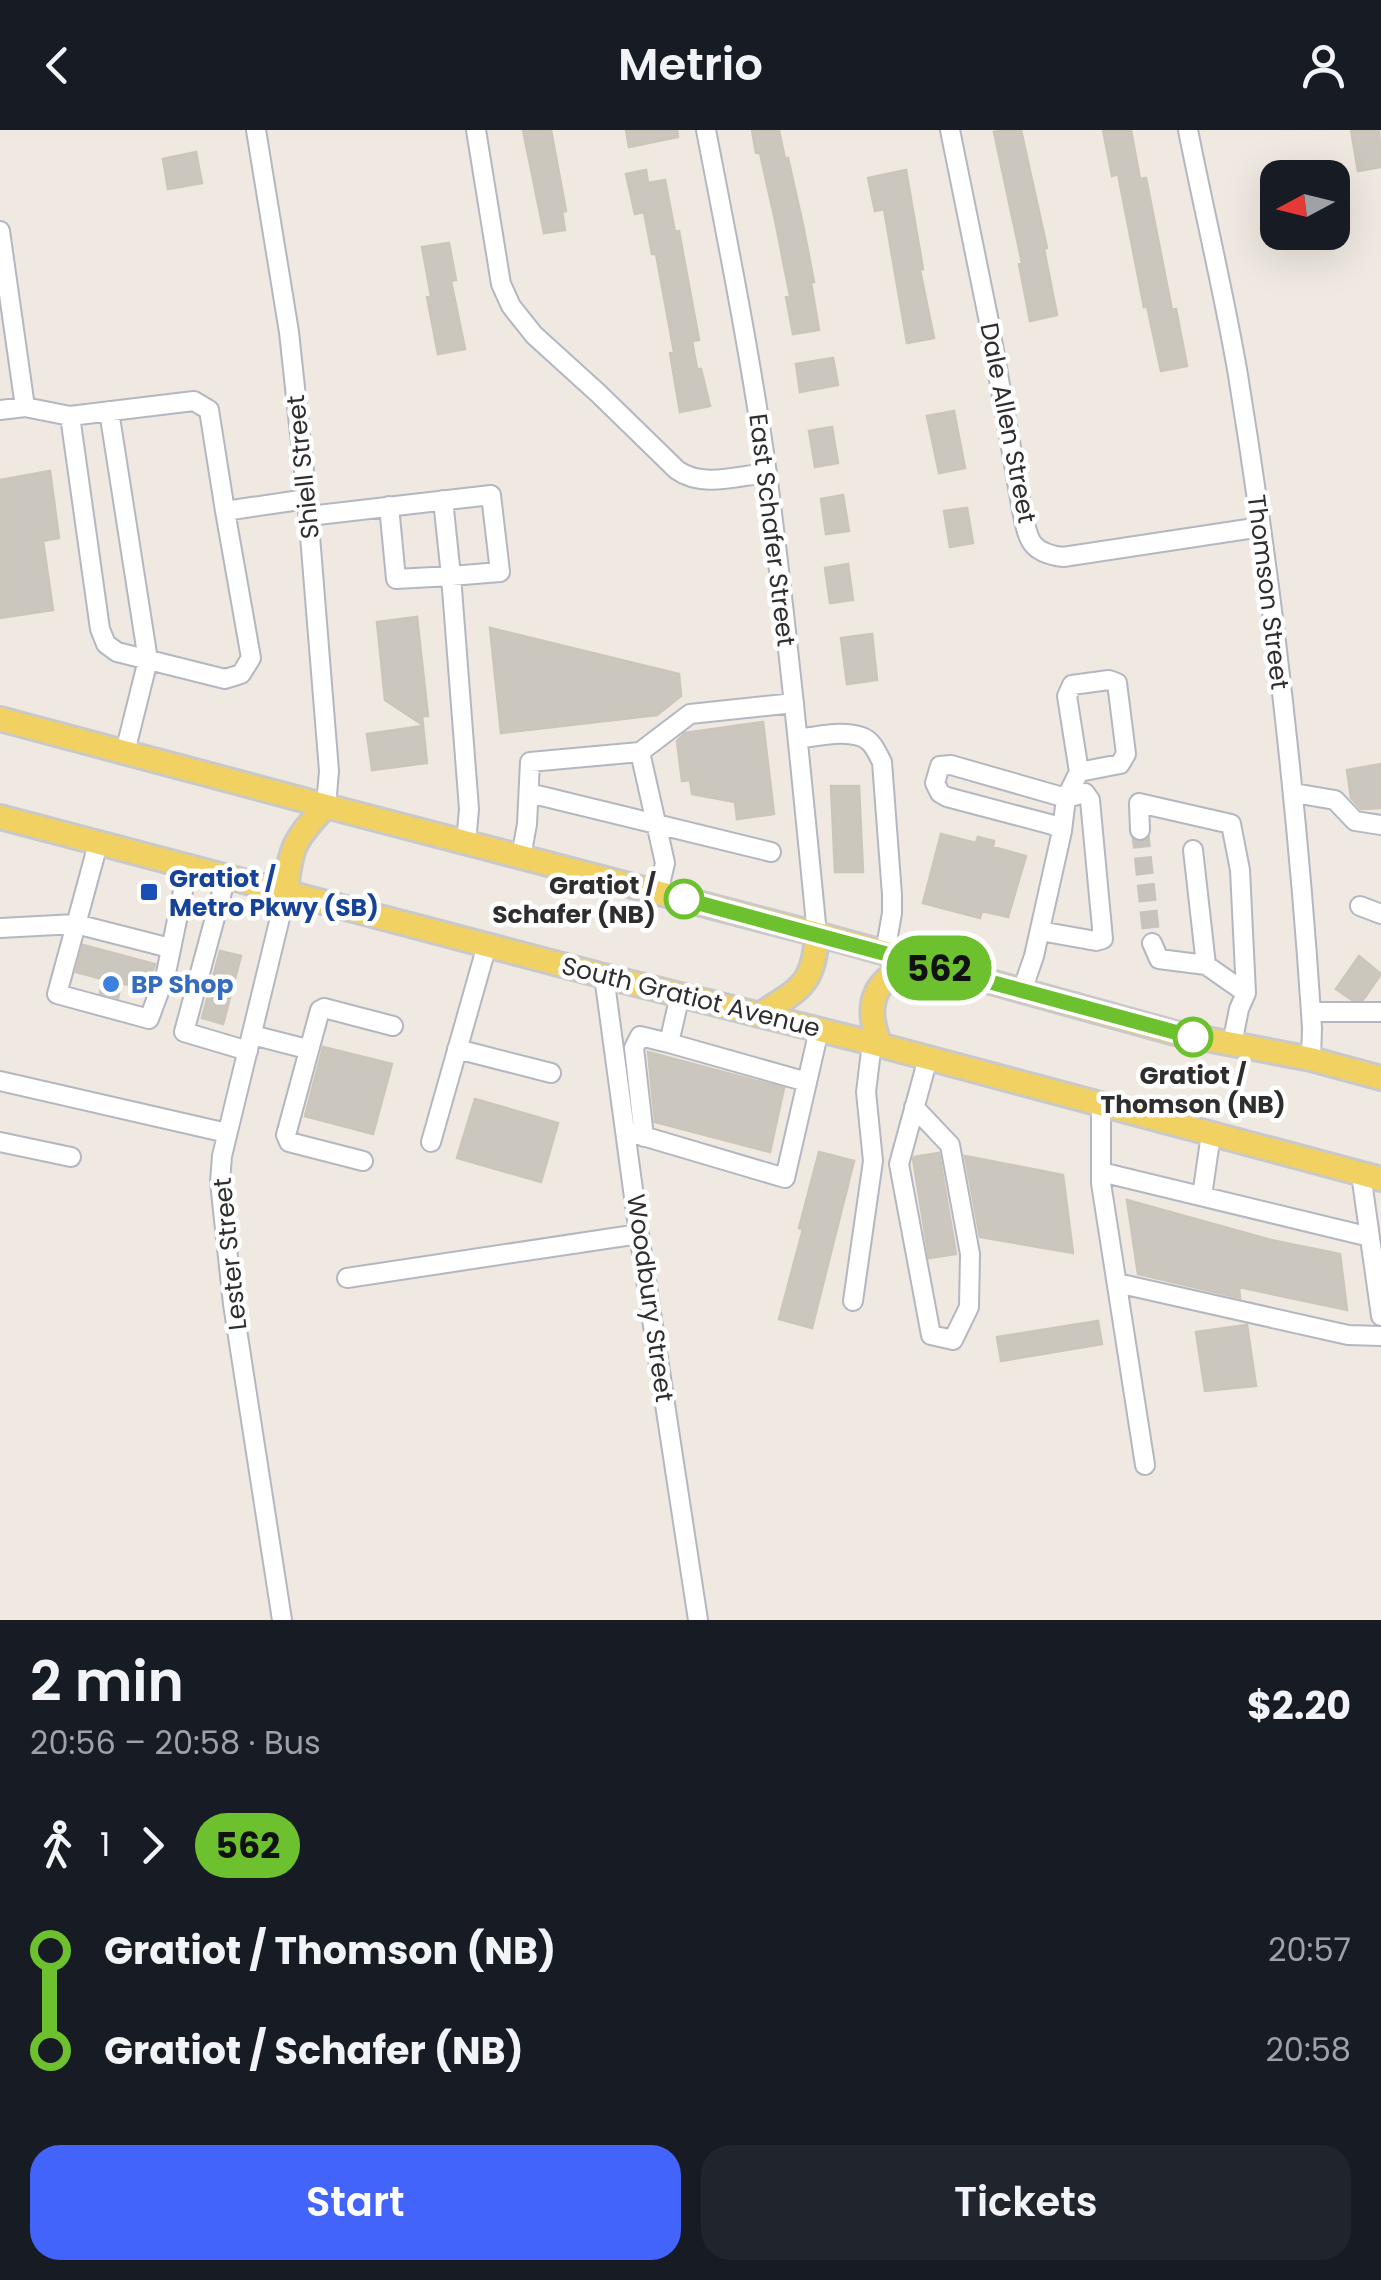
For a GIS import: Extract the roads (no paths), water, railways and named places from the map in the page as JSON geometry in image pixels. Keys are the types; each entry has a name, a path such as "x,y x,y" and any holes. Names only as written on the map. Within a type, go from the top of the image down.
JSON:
{"main road":[{"path":"0,719 817,934 1175,1034 1310,1059 1381,1078"},
{"path":"286,893 292,847 326,806"},
{"name":"South Gratiot Avenue","path":"0,817 1371,1177"},
{"path":"759,1015 799,988 810,975 817,934"},
{"path":"876,1044 870,1010 874,995 897,969 916,961"}],"street":[{"name":"Shiell Street","path":"256,130 289,332 308,507 329,771 326,806"},
{"path":"476,130 501,284 520,319 687,478 700,481 767,473"},
{"name":"East Schafer Street","path":"706,130 740,300 767,473 817,934"},
{"name":"Dale Allen Street","path":"950,130 1026,530 1033,545 1046,555 1063,557 1261,527"},
{"name":"Thomson Street","path":"1188,130 1237,370 1261,527 1294,792 1311,1012 1310,1059"},
{"path":"0,231 25,406"},
{"path":"0,410 25,406 70,416 194,401 209,410 251,658 241,674 225,679 117,652 106,644 100,629 70,416"},
{"path":"109,412 148,660 125,752"},
{"path":"225,511 389,506 491,495 500,572 396,580 389,506"},
{"path":"444,500 469,809 466,843"},
{"path":"1022,991 1040,931 1066,798 1078,772 1067,696 1072,686 1118,682 1126,754 1120,764 1078,772"},
{"path":"521,858 530,762 640,752 690,714 794,703"},
{"path":"798,739 837,735 864,738 882,762 892,895 886,953"},
{"path":"640,752 665,863 658,893"},
{"path":"1040,931 1096,942 1104,939 1090,800 1085,793 1066,798 951,765 940,766 936,783 946,798 1053,825 1062,831"},
{"path":"1294,792 1334,800 1356,821 1381,825"},
{"path":"529,793 771,852"},
{"path":"1140,830 1140,804 1231,824 1240,870 1246,992 1232,1044"},
{"path":"98,844 57,994 150,1019 166,973 188,867"},
{"path":"1194,850 1206,965"},
{"path":"226,877 184,1032 307,1050"},
{"name":"Lester Street","path":"282,1620 233,1304 220,1168 286,893"},
{"path":"1360,906 1381,914"},
{"path":"0,928 76,924 170,948"},
{"path":"1152,943 1159,959 1206,965 1246,992"},
{"path":"431,1142 486,945"},
{"name":"Woodbury Street","path":"604,976 624,1048 626,1132 639,1234 698,1620"},
{"path":"670,1043 680,995"},
{"path":"363,1162 286,1139 318,1014 324,1008 393,1026"},
{"path":"1311,1012 1381,1012"},
{"path":"626,1132 785,1178 819,1030"},
{"path":"644,1137 624,1048 640,1036 807,1082"},
{"path":"853,1301 873,1161 866,1092 876,1044"},
{"path":"457,1048 552,1073"},
{"path":"914,1107 950,1145 970,1254 969,1306 952,1340 931,1335 899,1164 914,1107 928,1058"},
{"path":"0,1081 228,1133"},
{"path":"1101,1105 1101,1172 1145,1465"},
{"path":"1202,1196 1210,1134"},
{"path":"0,1142 71,1157"},
{"path":"1101,1172 1370,1236"},
{"path":"1371,1177 1370,1236 1381,1316"},
{"path":"347,1278 639,1234"},
{"path":"1117,1283 1348,1334 1381,1336"}],"tunnel":[{"path":"1140,830 1152,943"}],"place":[{"name":"Gratiot / Metro Pkwy (SB)","path":"149,892"},
{"name":"Gratiot / Schafer (NB)","path":"684,899"},
{"name":"BP Shop","path":"111,984"},
{"name":"Gratiot / Thomson (NB)","path":"1193,1037"}]}
